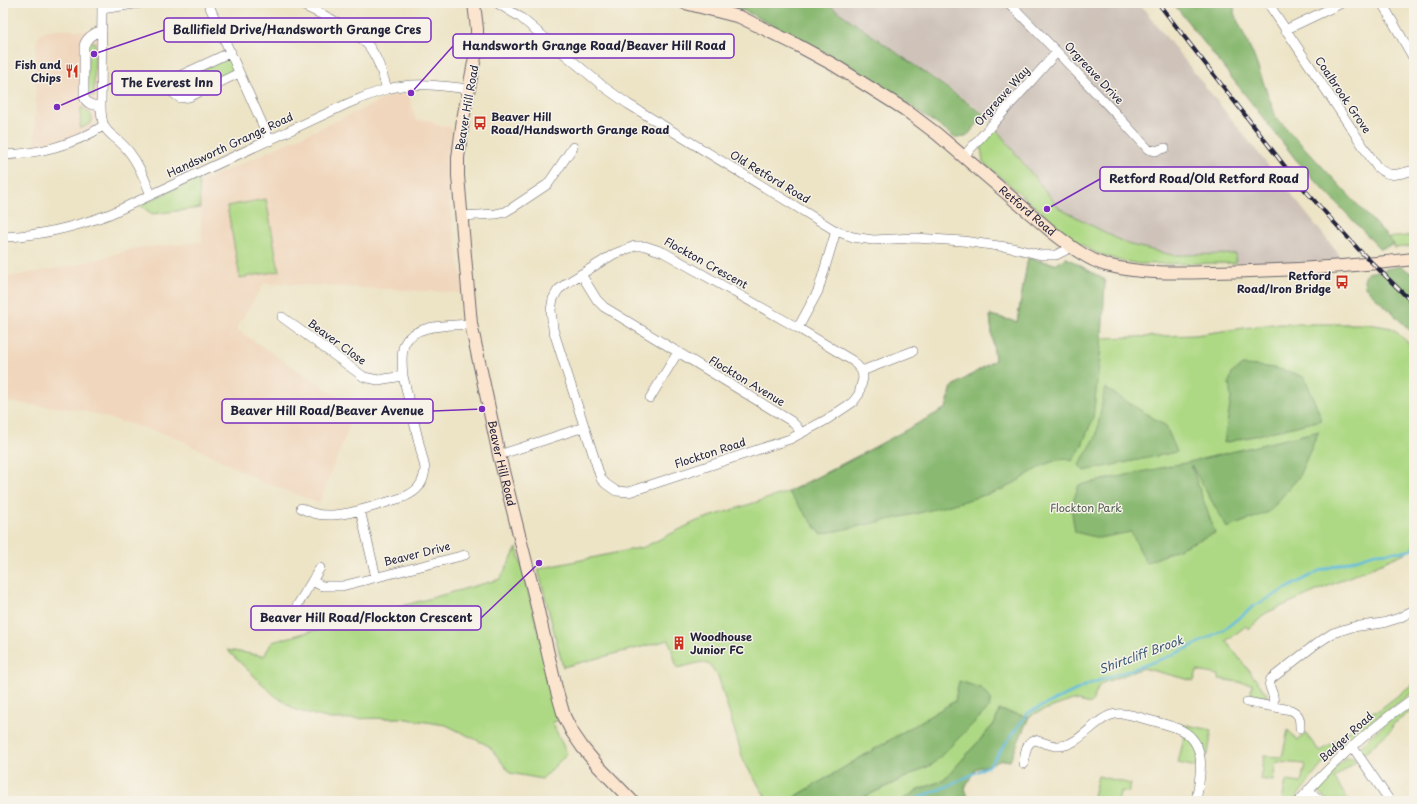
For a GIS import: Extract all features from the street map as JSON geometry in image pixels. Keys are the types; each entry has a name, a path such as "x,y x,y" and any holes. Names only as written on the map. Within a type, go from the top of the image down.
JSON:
{"main road":[{"name":"Beaver Hill Road","path":"474,3 477,29 477,47 463,119 458,158 458,176 470,324 499,455 564,716 572,732 583,748 598,766 632,801"},
{"name":"Retford Road","path":"685,3 740,17 834,65 904,109 964,156 1052,232 1072,247 1096,261 1148,272 1173,273 1238,272 1346,266 1414,259"}],"street":[{"path":"141,3 102,6 101,118 106,131 123,144 140,168 151,195"},
{"path":"208,3 270,141"},
{"path":"298,3 332,20 363,39 376,58 387,89"},
{"name":"Old Retford Road","path":"497,3 520,17 604,87 628,104 836,231 853,237 873,240 915,238 963,241 1013,248 1041,255 1062,252 1072,247"},
{"name":"Orgreave Drive","path":"1009,3 1148,149 1155,151 1165,148"},
{"name":"Coalbrook Grove","path":"1268,3 1377,167 1391,175 1414,170"},
{"path":"1285,30 1342,3"},
{"path":"1382,3 1414,59"},
{"path":"101,106 86,102 84,97 84,46 85,41 94,32 102,30"},
{"path":"231,52 177,77 173,80 171,85 172,93 180,98 189,96 239,73"},
{"name":"Orgreave Way","path":"964,156 1057,52"},
{"name":"Handsworth Grange Road","path":"3,237 34,235 73,227 110,214 349,103 387,89 420,84 469,89"},
{"path":"3,155 35,152 54,147 91,133 103,126"},
{"path":"461,216 496,214 505,212 515,206 548,184 573,147"},
{"path":"836,231 818,291 798,328 853,360 862,371 913,351"},
{"name":"Flockton Crescent","path":"584,428 553,329 551,310 553,299 558,290 614,254 626,249 645,246 663,252 798,328"},
{"name":"Flockton Avenue","path":"581,274 597,300 604,307 791,421 801,433"},
{"name":"Beaver Close","path":"282,317 364,376 378,380 403,376"},
{"path":"302,508 312,513 324,515 338,514 360,510 412,494 418,489 425,476 425,468 403,376 402,364 404,345 408,338 424,328 470,324"},
{"path":"650,398 678,352"},
{"name":"Flockton Road","path":"584,428 601,478 610,488 622,492 629,492 790,439 826,420 853,402 859,394 862,386 862,371"},
{"path":"499,455 584,428"},
{"name":"Beaver Drive","path":"360,510 376,577"},
{"name":"Beaver Drive","path":"312,581 322,586 342,586 465,555"},
{"path":"292,622 292,614 320,568"},
{"path":"1273,707 1274,698 1269,687 1269,682 1271,679 1325,637 1342,630 1383,623 1399,618 1414,610"},
{"name":"Badger Road","path":"1299,801 1352,746 1387,717 1414,698"},
{"path":"1247,702 1296,712 1299,717 1300,728"},
{"path":"1024,764 1027,746 1032,741 1035,740 1058,746 1065,745 1072,742 1105,717 1126,714 1174,726 1188,734 1195,741 1201,757 1201,769 1196,801"},
{"path":"1352,746 1390,801"},
{"path":"1308,790 1320,801"}],"shaded area":[{"path":"826,3 1139,3 1345,262 1236,263 1236,254 1172,255 1127,244 1059,208 983,112"},
{"path":"59,29 90,31 102,30 103,126 35,152 36,43 41,33 48,30"},
{"path":"408,93 416,121 429,120 436,125 452,127 449,153 450,205 464,293 264,283 236,329 350,405 350,424 319,503 263,482 175,437 81,410 3,402 3,276 13,276 77,265 137,248 202,242 199,183 391,96"}],"green space":[{"path":"714,3 826,3 985,115 966,137 955,138 852,67 745,11"},
{"path":"1173,3 1235,3 1234,13 1253,54 1276,117 1394,244 1380,249 1297,161"},
{"path":"88,42 95,42 94,96 86,96"},
{"path":"225,58 230,59 233,67 232,73 187,93 180,93 176,89 177,81"},
{"path":"81,107 89,112 92,117 91,123 80,129"},
{"path":"996,129 1059,208 1127,244 1172,255 1236,254 1236,263 1139,264 1117,260 1094,252 1073,239 983,162 981,147"},
{"path":"197,179 199,183 200,208 152,214 140,205"},
{"path":"266,199 279,271 240,278 227,206"},
{"path":"1414,235 1414,246 1394,248 1394,244 1388,238"},
{"name":"Flockton Park","path":"1028,258 1055,264 1067,258 1105,280 1102,338 1195,335 1272,324 1369,324 1392,328 1414,348 1414,549 1266,613 1249,629 1246,626 1226,641 1267,694 1264,699 1255,699 1251,693 1252,684 1219,679 1219,675 1197,671 1194,681 1143,668 1100,684 1091,704 1073,700 1033,714 1029,717 999,710 995,723 944,780 918,790 901,801 856,801 933,764 989,708 959,681 955,701 788,801 768,801 744,762 718,676 710,665 702,662 677,668 669,640 563,667 538,569 644,547 697,521 788,492 904,432 946,408 952,387 995,360 990,315 1017,322"},
{"path":"1028,258 1055,264 1067,258 1105,280 1102,338 1093,418 1081,448 1072,461 1064,459 1046,464 1010,486 990,494 877,523 821,534 788,492 842,465 946,408 952,387 995,360 990,315 1017,322"},
{"path":"1401,266 1414,275 1414,334 1365,287 1364,280 1367,273"},
{"path":"1242,365 1282,370 1305,378 1322,420 1224,443 1231,398 1229,383 1232,373"},
{"path":"1105,388 1166,426 1177,452 1084,471 1079,465 1096,437"},
{"path":"1319,431 1298,478 1269,512 1227,528 1191,465 1215,533 1146,563 1131,532 1099,538 1075,532 1071,507 1079,485 1189,462"},
{"path":"517,548 561,720 552,722 567,754 542,779 510,773 489,746 446,725 400,718 330,719 296,710 274,695 227,650 264,656 272,642 500,579"},
{"path":"959,681 981,688 991,699 989,708 933,764 856,801 788,801 955,701"},
{"path":"1414,683 1413,692 1361,729 1332,754 1293,801 1282,801 1286,781 1301,783 1305,764 1276,762 1273,781 1260,779 1264,756 1282,757 1288,730 1297,740 1306,734 1320,752"},
{"path":"1414,703 1414,709 1392,725 1393,728 1364,754 1360,751 1361,746 1379,728"},
{"path":"999,710 1029,717 1010,761 1003,760 975,769 965,788 968,797 935,801 901,801 918,790 944,780 995,723"},
{"path":"1187,725 1212,730 1208,754 1196,767 1178,763"},
{"path":"1347,757 1353,758 1357,761 1334,778 1349,801 1329,801 1318,793 1318,787 1330,772"},
{"path":"1098,776 1131,784 1128,793 1121,791 1118,801 1093,796"}],"waterway":[{"name":"Shirtcliff Brook","path":"915,801 918,798 953,784 990,765 1028,713 1089,684 1165,658 1193,646 1226,628 1254,606 1319,571 1375,553 1408,551 1414,548"}],"railway":[{"path":"1158,3 1294,178 1360,251 1414,304"}],"place":[{"name":"Ballifield Drive/Handsworth Grange Cres","path":"94,54"},
{"name":"Fish and Chips","path":"72,71"},
{"name":"Handsworth Grange Road/Beaver Hill Road","path":"411,93"},
{"name":"The Everest Inn","path":"57,107"},
{"name":"Beaver Hill Road/Handsworth Grange Road","path":"480,123"},
{"name":"Retford Road/Old Retford Road","path":"1047,209"},
{"name":"Retford Road/Iron Bridge","path":"1342,282"},
{"name":"Beaver Hill Road/Beaver Avenue","path":"482,409"},
{"name":"Beaver Hill Road/Flockton Crescent","path":"539,563"},
{"name":"Woodhouse Junior FC","path":"679,643"}]}
